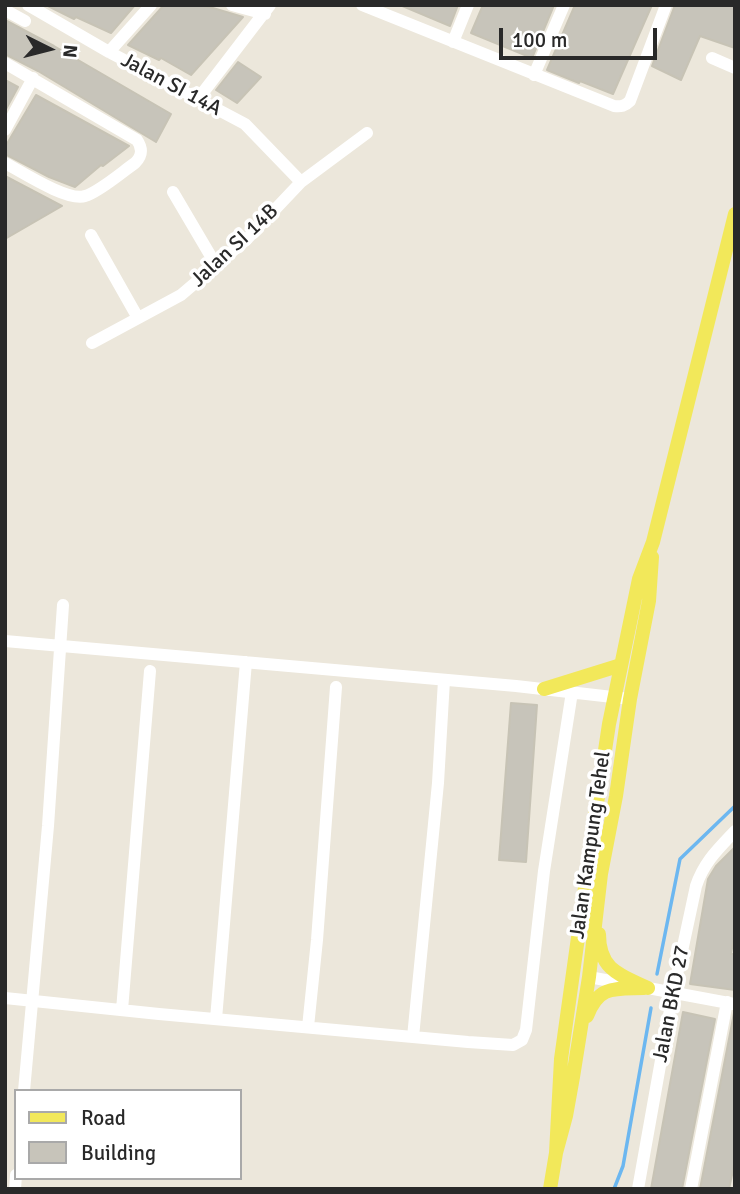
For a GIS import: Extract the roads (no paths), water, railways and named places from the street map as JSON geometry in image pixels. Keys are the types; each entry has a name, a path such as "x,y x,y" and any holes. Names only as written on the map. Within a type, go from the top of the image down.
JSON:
{"main road":[{"name":"Jalan Kampung Tehel","path":"556,1153 561,1059 614,697 639,579 653,542 735,214"},
{"name":"Jalan Kampung Tehel","path":"550,1189 566,1116 589,977 601,874 647,611 653,542"},
{"path":"544,689 621,665"},
{"path":"561,1059 568,1040 576,992 579,985 589,977 583,966 582,952 591,883 594,823"},
{"path":"601,874 600,950 614,971 649,988"},
{"path":"573,1077 592,1002 600,994 610,990 649,988"}],"street":[{"name":"Jalan SI 14A","path":"28,5 109,52 245,124 301,182"},
{"path":"109,52 150,5"},
{"path":"232,5 268,9"},
{"path":"453,42 468,5"},
{"path":"534,75 564,5"},
{"path":"366,6 534,75 621,107 630,101 666,5"},
{"path":"198,99 268,9"},
{"path":"5,10 25,21"},
{"path":"712,58 735,68"},
{"path":"5,63 137,140 141,146 140,158 135,163 90,194 79,197 66,195 5,163"},
{"path":"5,130 33,78"},
{"name":"Jalan SI 14B","path":"92,343 181,295 247,238 301,182 367,133"},
{"path":"173,191 216,265"},
{"path":"92,236 138,318"},
{"path":"24,1089 54,746 63,604"},
{"path":"5,641 630,699"},
{"path":"216,1019 246,662"},
{"path":"122,1010 150,671"},
{"path":"413,1037 438,783 444,680"},
{"path":"308,1027 336,687"},
{"path":"5,998 513,1045 522,1040 526,1030 544,871 572,692"},
{"name":"Jalan BKD 27","path":"638,1189 673,993 696,886 701,871 735,831"},
{"path":"589,977 731,1003 691,1189"}],"waterway":[{"path":"657,974 680,859 735,806"},
{"path":"614,1189 623,1166 651,1008"}]}
